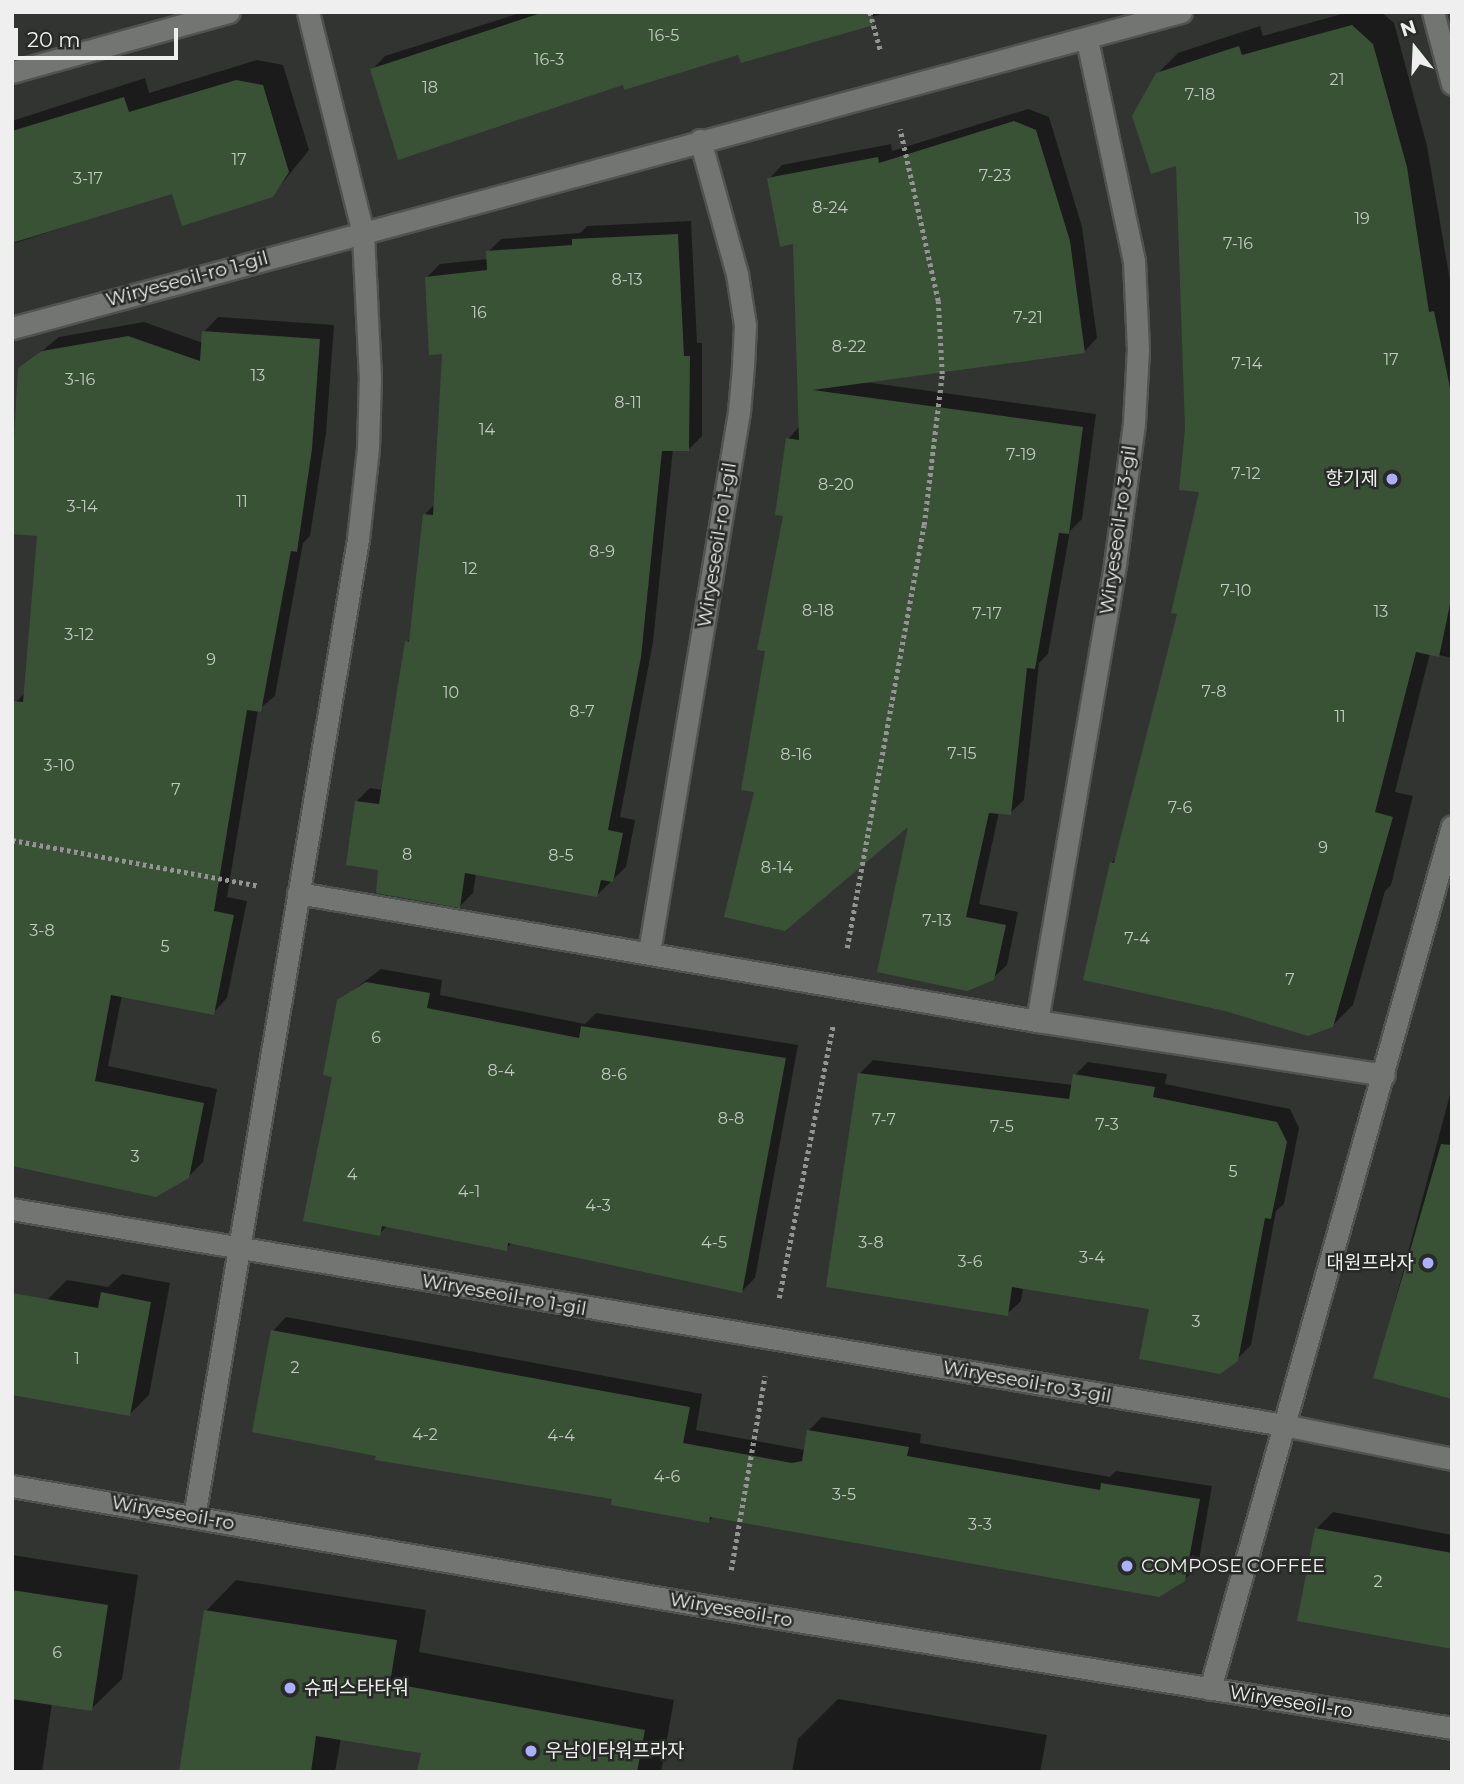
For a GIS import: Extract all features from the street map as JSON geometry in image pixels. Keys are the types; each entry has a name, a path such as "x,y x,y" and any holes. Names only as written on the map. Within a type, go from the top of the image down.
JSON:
{"street":[{"path":"12,72 229,12"},
{"path":"194,1517 358,540 368,448 370,378 363,233 308,12"},
{"path":"892,90 1181,12"},
{"path":"1433,12 1452,84"},
{"name":"Wiryeseoil-ro 3-gil","path":"1037,1021 1115,564 1134,423 1138,349 1134,261 1087,39"},
{"name":"Wiryeseoil-ro 1-gil","path":"12,328 892,90"},
{"name":"Wiryeseoil-ro 1-gil","path":"649,952 737,425 743,366 745,325 737,274 700,140"},
{"path":"1210,1689 1452,826"},
{"path":"298,893 841,984 1037,1021 1384,1075"},
{"name":"Wiryeseoil-ro 1-gil","path":"12,1209 237,1250 771,1339"},
{"name":"Wiryeseoil-ro 3-gil","path":"771,1339 1284,1425 1452,1459"},
{"name":"Wiryeseoil-ro","path":"12,1486 724,1609 1452,1728"}],"path":[{"path":"724,1609 771,1339 841,984 924,524 942,374 938,301 892,90"},
{"path":"12,840 298,893"}],"building":[{"path":"544,12 872,12 874,25 741,63 738,55 624,90 623,85 398,160 370,69"},
{"path":"1352,25 1373,44 1407,167 1429,312 1434,311 1452,397 1452,595 1439,657 1416,652 1375,812 1393,817 1333,1027 1308,1036 1225,1011 1083,980 1110,862 1114,863 1177,614 1171,613 1199,492 1179,490 1185,429 1176,166 1151,174 1132,116 1156,73 1239,46 1242,55"},
{"path":"236,80 263,85 289,172 273,197 182,226 172,194 12,243 12,131 124,97 129,112"},
{"path":"1014,121 1036,130 1070,241 1085,353 813,390 1083,427 1069,534 1059,533 1035,669 1027,668 1011,815 989,813 966,917 1006,925 994,980 967,991 877,972 908,827 785,931 724,917 754,792 741,790 765,651 757,650 783,516 775,515 786,438 799,440 793,244 780,247 767,178 878,157 879,163"},
{"path":"678,234 684,356 690,356 689,451 662,451 641,657 608,830 623,833 613,882 601,880 597,897 465,873 460,908 376,893 378,870 346,865 355,801 379,804 405,641 409,642 423,514 433,515 442,354 429,355 425,277 487,270 486,251 572,245 572,239"},
{"path":"202,331 320,339 312,449 297,552 291,551 261,712 247,710 214,911 234,915 214,1015 111,995 95,1081 204,1103 189,1178 156,1197 12,1166 12,701 23,702 37,536 12,534 12,474 18,368 42,351 128,336 200,361"},
{"path":"366,982 430,993 427,1008 579,1038 581,1026 786,1058 742,1293 508,1243 507,1251 382,1226 380,1236 303,1221 332,1077 323,1075 337,1000"},
{"path":"858,1073 1069,1099 1073,1074 1155,1087 1153,1097 1277,1122 1287,1142 1271,1219 1265,1218 1238,1361 1220,1374 1139,1359 1149,1309 1012,1287 1008,1316 826,1287"},
{"name":"대원프라자","path":"1441,1144 1452,1145 1452,1399 1373,1378"},
{"path":"101,1292 151,1302 130,1416 12,1395 12,1293 98,1308"},
{"path":"271,1330 690,1407 683,1443 792,1463 802,1461 807,1430 909,1447 907,1456 1100,1490 1101,1483 1200,1499 1185,1581 1159,1597 710,1517 709,1523 611,1505 612,1499 375,1460 376,1456 252,1432"},
{"path":"1315,1528 1452,1553 1452,1649 1297,1621"},
{"path":"12,1590 108,1605 92,1711 12,1699"},
{"name":"슈퍼스타타워","path":"204,1610 397,1640 390,1683 645,1730 637,1772 417,1772 421,1753 316,1736 311,1772 179,1772"}],"place":[{"name":"향기제","path":"1392,479"},
{"name":"대원프라자","path":"1428,1263"},
{"name":"COMPOSE COFFEE","path":"1127,1566"},
{"name":"슈퍼스타타워","path":"290,1688"},
{"name":"우남이타워프라자","path":"531,1751"}]}
